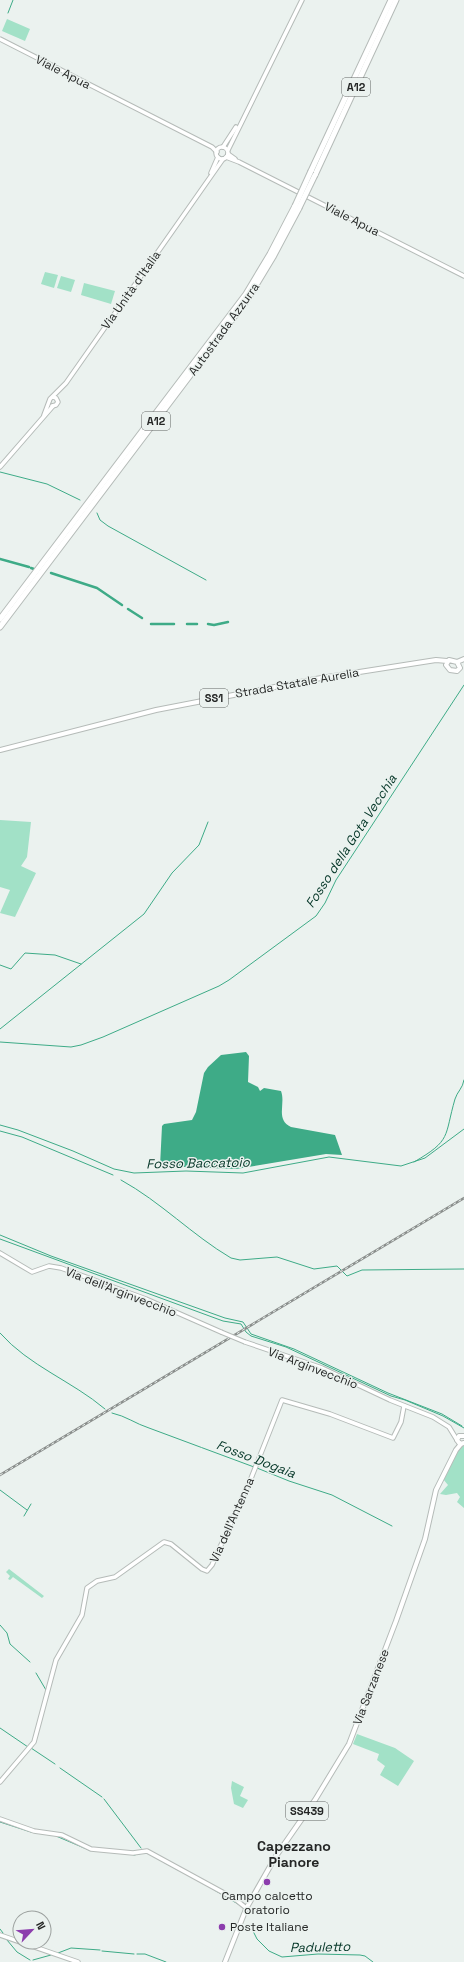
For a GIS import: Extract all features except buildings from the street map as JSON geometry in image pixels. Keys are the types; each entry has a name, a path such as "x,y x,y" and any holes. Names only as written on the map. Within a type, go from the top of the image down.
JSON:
{"highway":[{"name":"Autostrada Azzurra","path":"313,173 391,0"},
{"name":"Autostrada Azzurra","path":"0,627 247,300 274,257 396,0"},
{"name":"Autostrada Azzurra","path":"0,619 246,294 297,207"}],"main road":[{"name":"Strada Statale Aurelia","path":"0,750 156,710 321,678 432,661 446,663 452,659 457,662 464,659"},
{"path":"457,662 460,668 464,662"},
{"name":"Strada Statale Aurelia","path":"446,663 453,672 457,672 460,668"},
{"name":"Via Sarzanese","path":"225,1962 246,1908 276,1856 315,1800 349,1744 384,1654 422,1546 436,1490 462,1440"}],"street":[{"path":"207,181 226,155 248,106 302,0"},
{"name":"Viale Apua","path":"0,39 218,150"},
{"path":"207,181 218,157 218,150 223,147 248,106"},
{"path":"223,147 226,155"},
{"path":"218,157 226,155"},
{"name":"Viale Apua","path":"226,155 464,276"},
{"name":"Via Unità d'Italia","path":"55,398 207,181"},
{"path":"0,467 44,414 51,404 50,399 55,398 57,403 51,404"},
{"name":"Via dell'Arginvecchio","path":"0,1253 32,1272 49,1266 61,1268 146,1299 221,1332"},
{"name":"Via Arginvecchio","path":"221,1332 245,1342 322,1368 404,1406 443,1422 462,1440"},
{"name":"Via dell'Antenna","path":"0,1782 34,1742 56,1660 82,1615 87,1588 96,1581 115,1577 164,1542 171,1544 202,1569 207,1571 212,1565 255,1467 282,1400 330,1414 393,1438 401,1422 404,1406"},
{"path":"0,1819 34,1831 62,1835 91,1849 134,1852 148,1851 235,1899 246,1908"},
{"path":"0,1935 78,1962"}],"shaded area":[{"path":"7,19 30,29 25,41 2,31"},
{"path":"45,272 58,275 54,288 41,284"},
{"path":"61,276 75,280 71,292 57,288"},
{"path":"84,283 115,291 111,304 81,295"},
{"path":"0,820 31,822 27,857 21,866 36,873 15,917 0,913 10,890 0,887"},
{"path":"464,1445 464,1508 457,1502 460,1497 457,1493 446,1495 440,1494 448,1485 443,1479 456,1452"},
{"path":"9,1569 44,1596 42,1598 13,1577 10,1580 8,1579 10,1576 6,1572"},
{"path":"357,1734 395,1748 414,1761 398,1786 380,1775 385,1766 377,1760 379,1754 353,1744"},
{"path":"232,1781 244,1787 240,1796 248,1800 243,1808 234,1804 231,1788"}],"water":[{"path":"246,1052 249,1056 248,1082 258,1087 260,1091 264,1088 281,1091 282,1116 286,1124 291,1127 335,1135 342,1155 326,1154 236,1169 160,1166 162,1126 164,1124 192,1120 196,1112 204,1073 208,1067 221,1055"}],"waterway":[{"path":"8,13 13,0"},
{"path":"0,472 47,484 80,500"},
{"path":"97,513 100,520 108,526 206,580"},
{"path":"0,559 29,567"},
{"path":"51,573 97,588 122,605"},
{"path":"128,609 142,618"},
{"path":"208,624 214,625 228,622"},
{"path":"151,624 174,624"},
{"path":"187,624 197,624"},
{"name":"Fosso della Gota Vecchia","path":"0,1042 71,1047 103,1037 219,986 316,916 325,903 336,880 464,685"},
{"path":"0,1029 144,914 172,873 199,845 208,822"},
{"path":"0,965 11,969 25,953 55,955 81,964"},
{"path":"414,1162 435,1148 445,1136 455,1099 464,1080"},
{"name":"Fosso Baccatoio","path":"0,1125 18,1130 73,1151 114,1169 134,1173 186,1171 243,1173 329,1157 401,1166 425,1158 464,1129"},
{"path":"0,1131 22,1137 113,1175"},
{"path":"121,1180 150,1198 203,1239 231,1258 240,1260 277,1257 314,1269 337,1266 347,1276 362,1270 464,1269"},
{"path":"0,1235 51,1256 225,1318 243,1322 251,1334 294,1349 388,1393 442,1414 462,1426"},
{"path":"0,1239 223,1321 241,1324 246,1332 251,1336 286,1347 391,1396 405,1400 443,1416 464,1428"},
{"name":"Fosso Dogaia","path":"0,1333 11,1345 24,1355 79,1390 105,1409"},
{"name":"Fosso Dogaia","path":"112,1413 254,1467"},
{"name":"Fosso Dogaia","path":"257,1468 289,1481 332,1495 392,1526"},
{"path":"0,1490 27,1510"},
{"path":"24,1516 31,1504"},
{"path":"0,1625 7,1633 10,1644 30,1662"},
{"path":"36,1673 46,1690"},
{"path":"0,1728 28,1747"},
{"path":"31,1748 55,1764"},
{"path":"60,1768 102,1797"},
{"path":"104,1799 141,1848"},
{"path":"0,1822 31,1832"},
{"path":"56,1836 89,1850"},
{"path":"134,1855 143,1853"},
{"path":"158,1859 178,1870"},
{"path":"211,1888 238,1904"},
{"path":"0,1929 3,1933"},
{"name":"Paduletto","path":"253,1931 257,1939 269,1951 282,1957 318,1954 360,1955 365,1956 373,1962"},
{"path":"7,1940 17,1952 30,1960"},
{"path":"58,1953 71,1948 100,1950"},
{"path":"102,1951 134,1954"},
{"path":"137,1954 145,1954 166,1962"},
{"path":"33,1960 51,1955"}],"railway":[{"path":"0,1475 464,1198"}],"place":[{"name":"Campo calcetto oratorio","path":"267,1882"},
{"name":"Poste Italiane","path":"222,1927"}],"district":[{"name":"Capezzano Pianore","path":"294,1854"}]}
